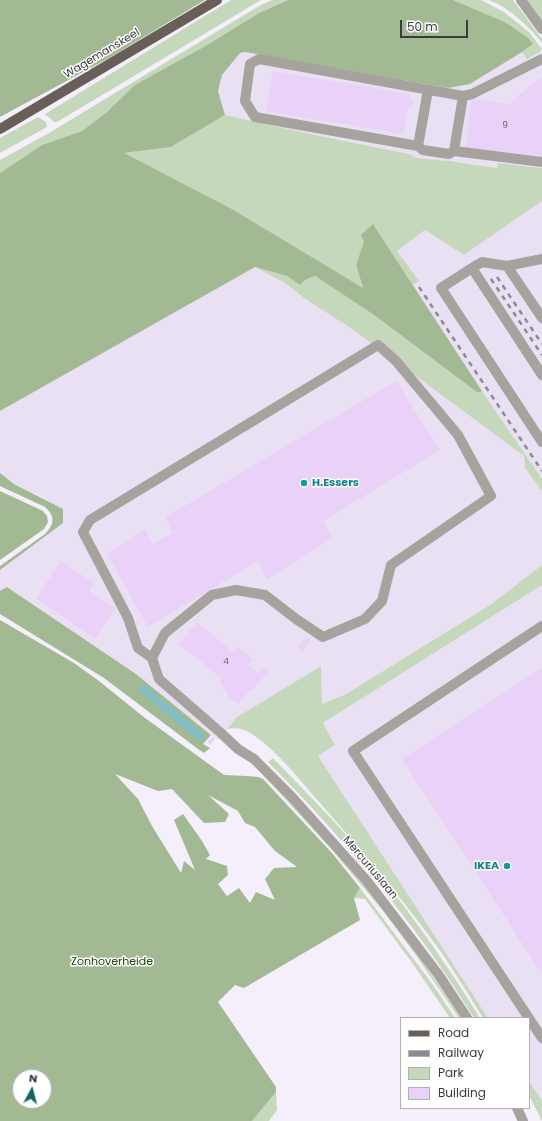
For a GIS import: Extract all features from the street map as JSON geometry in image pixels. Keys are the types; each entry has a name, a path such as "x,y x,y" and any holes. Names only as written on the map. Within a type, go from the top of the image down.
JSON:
{"main road":[{"name":"Wagemanskeel","path":"2,128 216,0"}],"street":[{"path":"521,0 542,30"},
{"path":"540,63 472,94 463,96 259,58 250,64 245,101 255,117 418,146 423,150 449,154 454,151 542,162"},
{"path":"418,146 428,90"},
{"path":"454,151 463,96"},
{"path":"542,259 508,266 482,262 441,288 542,442"},
{"path":"508,266 542,318"},
{"path":"472,268 542,375"},
{"path":"378,344 396,360 458,435 491,496 391,565 382,602 365,619 323,637 296,619 265,595 236,590 212,595 165,633 152,658 138,648 128,618 83,532 90,520 378,344"},
{"path":"528,1017 353,751 542,626"},
{"name":"Mercuriuslaan","path":"152,658 160,679 238,749 254,759 287,791 367,881 438,974 466,1017"},
{"path":"530,1020 542,1038"},
{"path":"517,1109 523,1121"}],"shaded area":[{"path":"245,52 448,88 470,84 522,52 527,59 540,52 542,54 542,168 498,163 498,168 417,158 408,154 225,115 218,91 222,75 240,53"},
{"path":"542,201 542,479 482,391 413,285 419,281 397,251 425,230 464,255"},
{"path":"255,267 285,283 300,295 352,329 524,456 525,468 542,491 542,565 490,605 346,694 322,704 321,666 237,717 218,740 136,674 8,587 0,591 0,570 62,523 48,500 14,484 0,473 0,411"},
{"path":"542,585 542,1101 530,1083 530,1017 487,1017 317,756 335,745 323,723"}],"green space":[{"path":"0,0 205,0 109,58 0,117"},
{"path":"231,0 261,0 57,122 54,122 45,114"},
{"path":"272,0 288,0 259,13 202,48 107,112 82,131 42,145 0,173 0,160 49,133 259,6"},
{"path":"288,0 453,0 505,22 528,38 533,44 470,84 448,88 245,52 240,53 222,75 218,91 225,115 171,147 124,153 232,209 363,288 356,265 364,242 361,235 373,224 482,391 478,393 374,315 315,276 305,280 300,285 287,276 255,267 0,411 0,173 42,145 82,131 107,112 135,85 202,48 259,13"},
{"path":"453,0 481,0 504,12 529,32 542,49 540,52 527,59 522,52 533,44 505,22"},
{"path":"489,0 513,0 542,39 542,43 518,18 497,3"},
{"path":"527,0 542,0 542,21"},
{"path":"225,115 409,154 417,158 497,168 498,163 542,168 542,201 464,255 425,230 397,251 419,281 413,285 373,224 356,265 363,289 232,209 123,153 171,147"},
{"path":"38,117 46,122 47,127 0,153 0,138"},
{"path":"255,267 287,276 300,285 305,280 315,276 374,315 478,393 482,391 542,479 542,491 525,468 524,456 352,329 304,298 285,283"},
{"path":"0,473 14,484 63,509 63,523 0,570 0,566 45,534 51,527 52,517 45,507 0,486"},
{"path":"0,491 43,511 47,516 48,522 44,529 0,560"},
{"path":"542,565 542,585 323,723 335,745 318,756 487,1017 482,1017 458,977 416,919 374,865 291,770 272,750 253,735 240,729 227,729 237,717 321,666 322,704 346,694 490,605"},
{"path":"7,587 136,674 211,735 203,744 210,748 204,753 104,678 0,614 0,591"},
{"name":"Zonhoverheide","path":"0,620 74,663 145,718 224,775 258,777 263,779 332,853 360,888 354,898 360,920 244,988 235,985 218,1002 276,1087 276,1092 252,1121 0,1121","holes":["115,774 158,791 172,789 204,823 225,822 229,814 208,795 238,811 245,823 255,827 275,851 297,867 274,868 265,879 275,900 256,892 250,903 239,888 227,896 218,884 228,875 227,866 206,859 210,855 183,814 174,820 195,870 184,861 181,873 152,826 138,799"]},
{"path":"273,758 339,827 366,858 401,902 434,948 479,1017 473,1017 429,950 378,884 325,822 268,762"},
{"path":"264,776 270,779 363,883 416,952 460,1017 458,1017 384,912 331,849"},
{"path":"360,888 433,985 454,1017 449,1017 413,964 365,899 354,898"},
{"path":"530,1083 542,1101 542,1121 530,1097"},
{"path":"276,1092 277,1110 269,1121 252,1121"}],"water":[{"path":"141,685 145,685 205,735 203,741 199,741 140,692 138,688"}],"building":[{"path":"273,71 410,94 409,99 414,100 412,108 408,107 403,134 266,111"},
{"path":"540,78 542,78 542,156 466,148 471,99 512,104 512,101"},
{"name":"H.Essers","path":"396,381 440,450 323,521 333,538 267,579 258,561 148,627 107,554 145,529 152,544 172,533 166,517"},
{"path":"61,561 94,583 89,591 115,608 95,639 36,598"},
{"path":"197,622 233,652 237,646 253,659 248,664 258,673 263,667 268,671 253,690 251,689 238,704 226,695 228,692 222,688 224,685 219,681 221,678 179,644"},
{"path":"307,637 311,640 302,651 298,647"},
{"name":"IKEA","path":"542,668 542,974 402,759"},
{"path":"213,737 215,739 210,745 207,742"}],"railway":[{"path":"497,277 542,344"},
{"path":"491,279 542,355"},
{"path":"419,287 542,471"}],"place":[{"name":"H.Essers","path":"304,483"},
{"name":"IKEA","path":"507,866"}]}
